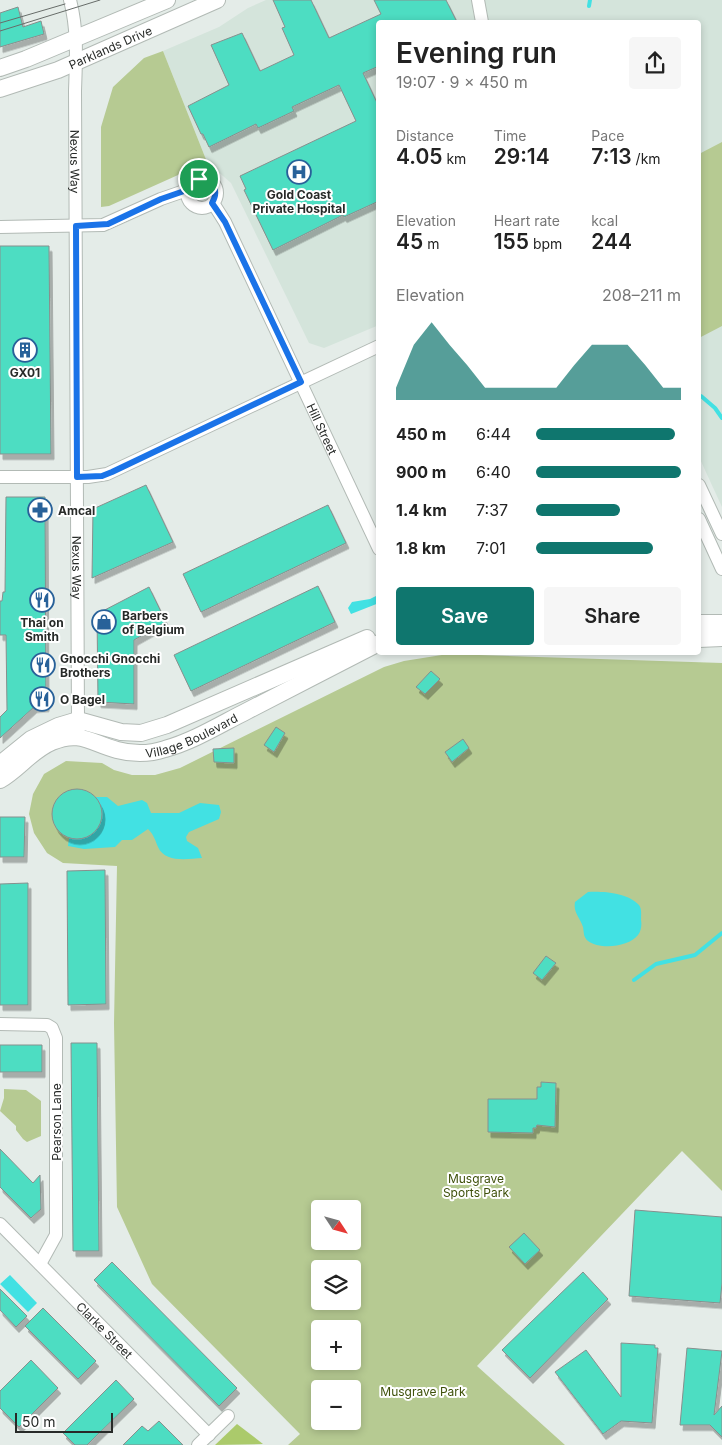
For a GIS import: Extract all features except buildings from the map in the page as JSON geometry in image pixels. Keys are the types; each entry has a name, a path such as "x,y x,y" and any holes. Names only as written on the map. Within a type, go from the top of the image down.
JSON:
{"street":[{"name":"Nexus Way","path":"70,0 75,21 77,61 75,91 79,728"},
{"name":"Parklands Drive","path":"0,68 167,0"},
{"name":"Parklands Drive","path":"0,89 58,70 216,0"},
{"path":"478,0 482,20"},
{"path":"0,227 108,224 161,199 187,190 193,182 199,179 209,181 215,188 216,193 212,203 203,208 194,206 188,199 187,190"},
{"name":"Hill Street","path":"212,203 225,222 376,542"},
{"path":"0,477 102,476 376,347"},
{"path":"701,489 722,534"},
{"path":"701,523 722,569"},
{"path":"701,623 722,623"},
{"name":"Village Boulevard","path":"0,780 10,774 33,752 79,728 141,733 167,725 376,634"},
{"path":"701,639 722,638"},
{"name":"Village Boulevard","path":"79,728 117,750 148,753 166,749 199,736 376,645"},
{"path":"0,764 31,739 58,726 79,728"},
{"name":"Pearson Lane","path":"0,1024 47,1025 52,1028 56,1038 56,1235 40,1264"},
{"name":"Clarke Street","path":"0,1224 209,1435"},
{"path":"198,1445 228,1416"}],"shaded area":[{"name":"Gold Coast Private Hospital","path":"266,0 722,0 722,507 701,461 701,20 376,20 376,326 324,348 309,343 231,183 207,162 163,51 219,27 248,8"}],"green space":[{"path":"163,51 207,162 109,206 101,207 101,127 113,87 144,58"},
{"path":"722,142 722,326 701,337 701,153"},
{"path":"442,655 478,655 722,663 722,1191 682,1151 477,1366 565,1445 288,1445 300,1434 152,1284 117,1207 114,1023 117,866 63,863 47,853 34,833 29,814 33,794 44,774 66,761 102,763 114,770 132,775 155,775 180,768 384,667 404,661"},
{"path":"4,1089 26,1090 41,1101 41,1136 27,1142 16,1130 16,1126 0,1111 4,1098"},
{"path":"237,1424 263,1444 215,1445"}],"water":[{"path":"376,596 376,604 351,614 348,608 352,602"},
{"path":"95,797 107,797 118,806 142,800 147,803 151,813 179,813 200,803 219,805 221,812 219,819 189,832 186,837 187,841 198,848 202,858 177,859 166,856 161,852 148,829 132,840 122,840 115,847 84,849 68,846 69,838 86,837 97,828 101,814"},
{"path":"588,892 622,895 639,905 641,910 641,930 638,935 628,942 614,946 600,946 588,941 584,936 583,927 576,912 575,902"},
{"path":"10,1275 37,1303 28,1312 0,1284"}],"waterway":[{"path":"589,6 590,0"},
{"path":"701,396 715,408 722,418"},
{"path":"634,980 656,964 695,955 722,933"}],"tram line":[{"path":"0,31 100,0"},
{"path":"0,23 65,4"}],"place":[{"name":"Gold Coast Private Hospital","path":"299,172"},
{"name":"GX01","path":"25,350"},
{"name":"Amcal","path":"40,510"},
{"name":"Thai on Smith","path":"42,600"},
{"name":"Barbers of Belgium","path":"104,622"},
{"name":"Gnocchi Gnocchi Brothers","path":"43,665"},
{"name":"O Bagel","path":"42,699"}],"route":[{"path":"199,179 209,181 215,188 216,198 212,203 225,222 301,382 112,472 102,476 77,477 76,226 108,224 161,199 187,190 189,185 199,179"}],"park label":[{"name":"Musgrave Sports Park","path":"476,1185"},
{"name":"Musgrave Park","path":"423,1391"}]}
